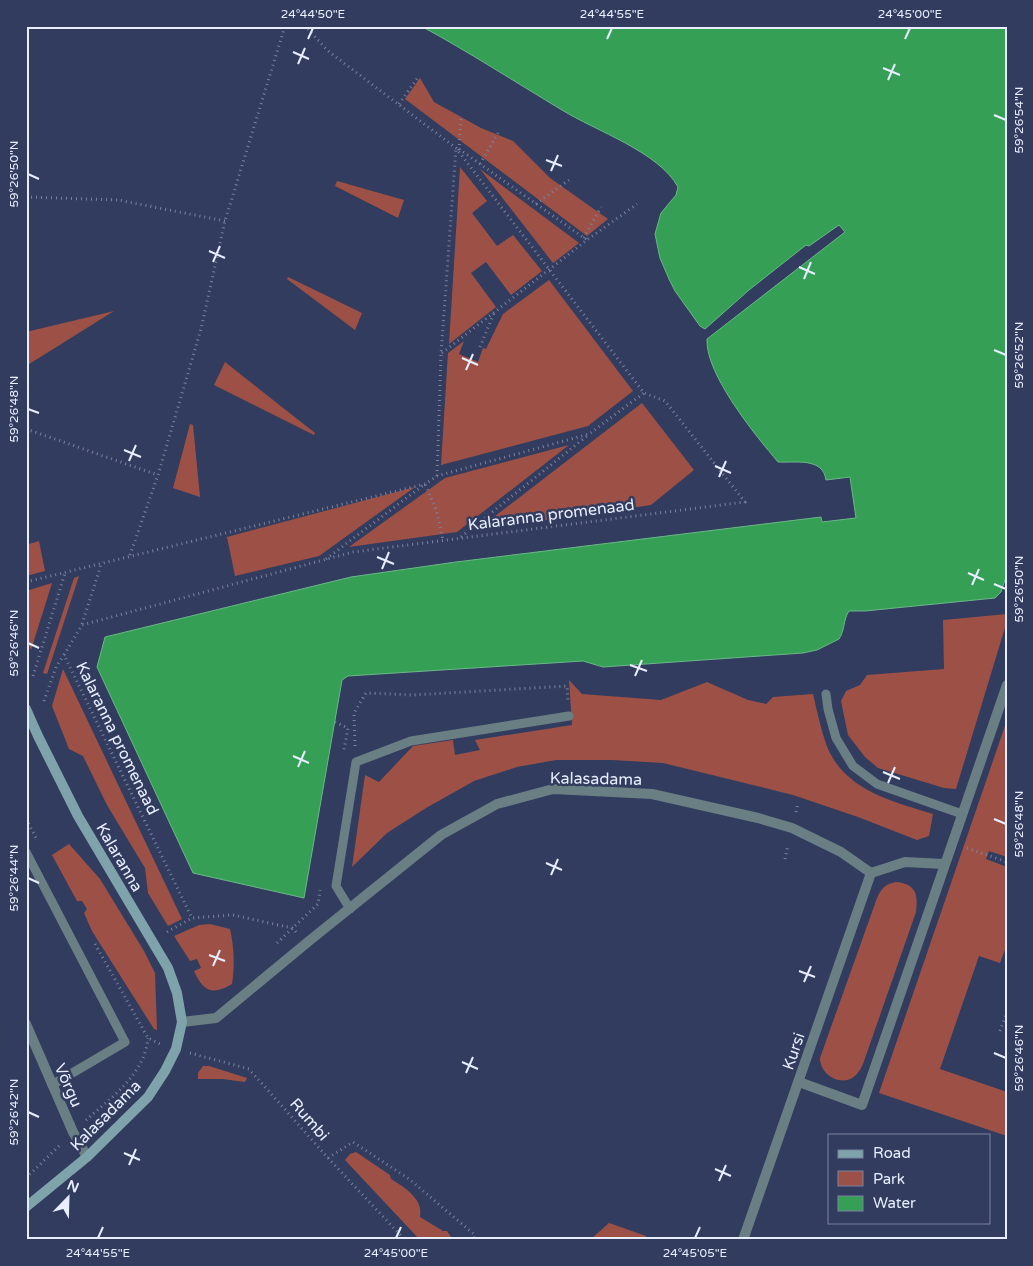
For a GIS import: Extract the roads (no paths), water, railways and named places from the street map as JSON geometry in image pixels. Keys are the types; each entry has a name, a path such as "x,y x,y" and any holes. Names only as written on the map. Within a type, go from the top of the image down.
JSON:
{"street":[{"path":"799,1082 862,1105 1007,685"},
{"name":"Kalaranna","path":"26,709 78,816 168,968 177,993 182,1022"},
{"name":"Kalasadama","path":"26,1207 87,1157 148,1097 165,1071 176,1049 182,1022 216,1018 441,835 497,804 553,789 652,794 758,818 792,828 841,852 871,872"},
{"path":"871,872 905,862 944,864"},
{"name":"Kursi","path":"743,1240 871,872"},
{"name":"Võrgu","path":"26,1024 73,1132 87,1157"}],"lane":[{"path":"826,694 836,738 853,766 878,784 962,814"},
{"path":"350,909 336,886 356,762 411,741 569,716"},
{"path":"26,852 124,1042 52,1085"}],"water":[{"path":"421,26 1007,26 1007,574 1001,592 995,598 849,611 839,639 817,650 803,653 603,667 583,661 348,676 342,680 304,898 193,873 97,667 105,637 351,577 456,562 821,517 822,522 856,518 850,477 826,480 824,473 814,464 778,462 745,421 723,386 714,369 707,339 845,232 839,225 809,246 806,245 749,290 705,329 700,326 675,291 660,258 655,234 661,213 676,195 678,187 669,175 657,163 626,143 576,118"}]}
